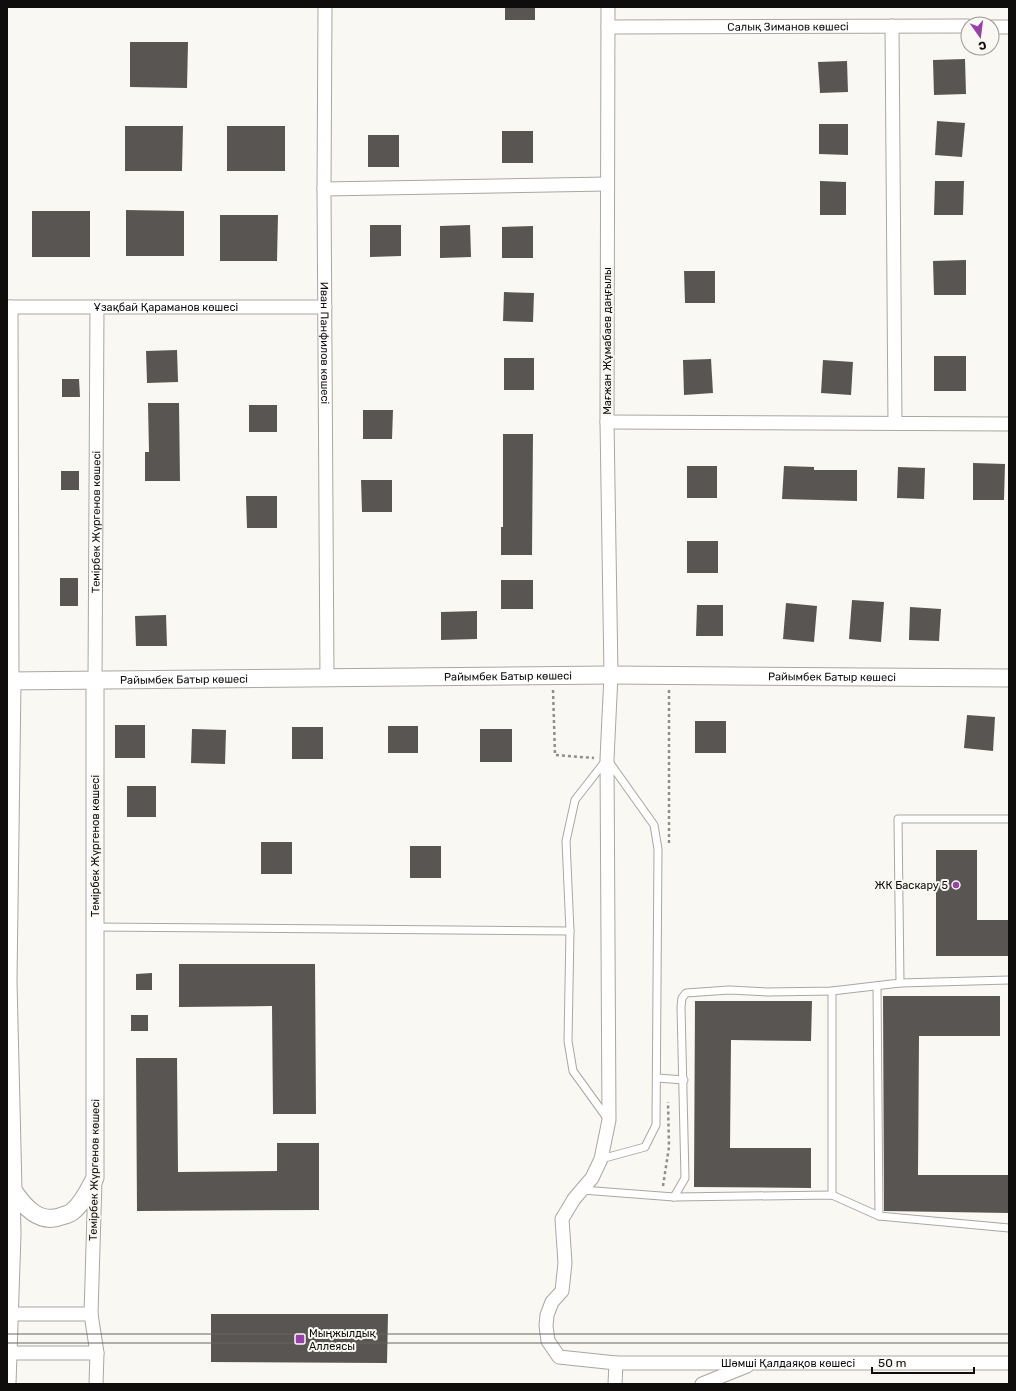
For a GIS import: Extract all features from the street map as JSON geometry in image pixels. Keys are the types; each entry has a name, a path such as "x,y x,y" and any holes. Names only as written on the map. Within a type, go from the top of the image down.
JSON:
{"street":[{"name":"Иван Панфилов көшесі","path":"325,7 324,189 327,679"},
{"name":"Мағжан Жұмабаев даңғылы","path":"608,7 607,422 611,675 607,758 609,1120"},
{"path":"892,26 895,422"},
{"name":"Салық Зиманов көшесі","path":"608,27 960,26"},
{"path":"324,189 607,184"},
{"path":"9,307 10,681 8,981 9,1128 14,1234 8,1314 9,1384"},
{"name":"Ұзақбай Қараманов көшесі","path":"9,307 325,307"},
{"name":"Темірбек Жүргенов көшесі","path":"96,1384 96,1354 90,1314 95,1178 97,307"},
{"path":"607,422 895,422 1009,424"},
{"name":"Райымбек Батыр көшесі","path":"10,681 95,682 611,675 1009,678"},
{"name":"Шәмші Қалдаяқов көшесі","path":"609,1120 601,1159 592,1178 574,1199 562,1219 565,1263 562,1291 552,1302 547,1315 546,1326 548,1341 559,1356 616,1363 1009,1363"},
{"path":"13,1190 22,1204 33,1214 54,1219 72,1212 83,1200 95,1178"},
{"path":"8,1314 90,1314"},
{"path":"8,1353 96,1354"},
{"path":"615,1384 616,1363"},
{"path":"702,1384 754,1363"}],"lane":[{"path":"601,1159 645,1147 656,1125 657,1078 658,849 654,825 607,758 575,800 566,841 570,931 568,1041 573,1071 609,1120"},
{"path":"900,983 898,818 1009,819"},
{"path":"95,927 570,931"},
{"path":"674,1197 686,1178 681,1007 682,998 686,993 729,990 768,992 832,991 900,983 1009,980"},
{"path":"877,986 879,1216"},
{"path":"832,991 832,1195"},
{"path":"657,1078 684,1080"},
{"path":"582,1190 674,1197 832,1195 879,1216 1009,1228"}],"path":[{"path":"552,676 555,755 607,758"}],"building":[{"path":"505,7 535,7 535,20 505,20"},
{"path":"130,42 188,42 187,88 130,87"},
{"path":"965,59 966,94 934,95 933,60"},
{"path":"847,61 848,92 820,93 818,62"},
{"path":"937,121 965,123 962,157 935,155"},
{"path":"819,124 848,124 848,155 819,154"},
{"path":"125,126 183,126 182,171 125,171"},
{"path":"227,126 285,126 285,171 227,171"},
{"path":"502,131 533,131 533,163 502,163"},
{"path":"368,135 399,135 399,167 368,167"},
{"path":"820,181 846,182 846,215 820,215"},
{"path":"935,181 964,181 963,215 934,215"},
{"path":"126,210 184,211 184,256 126,256"},
{"path":"32,211 90,211 90,257 32,257"},
{"path":"220,215 278,215 277,261 220,261"},
{"path":"370,225 401,225 401,256 370,257"},
{"path":"470,225 471,257 440,258 440,226"},
{"path":"533,226 533,258 502,258 502,227"},
{"path":"966,260 966,295 934,295 933,261"},
{"path":"684,271 715,271 715,303 685,303"},
{"path":"504,292 534,293 533,322 503,321"},
{"path":"177,350 178,382 147,383 146,351"},
{"path":"934,356 966,356 966,391 934,391"},
{"path":"504,358 534,358 534,390 504,390"},
{"path":"711,359 713,393 684,395 683,360"},
{"path":"823,360 853,362 851,395 821,393"},
{"path":"62,379 79,379 80,397 62,397"},
{"path":"148,403 179,403 180,481 145,481 145,452 149,452"},
{"path":"249,405 277,405 277,432 249,432"},
{"path":"363,410 393,410 392,439 363,439"},
{"path":"503,434 533,434 532,555 501,555 501,527 503,527"},
{"path":"973,463 1005,464 1004,500 973,500"},
{"path":"687,466 717,466 717,498 687,498"},
{"path":"784,466 814,467 814,470 857,470 857,501 782,499"},
{"path":"898,467 925,468 924,499 897,498"},
{"path":"61,471 79,471 79,490 61,490"},
{"path":"361,480 392,480 392,512 362,512"},
{"path":"246,496 277,496 277,528 247,528"},
{"path":"687,541 718,541 718,573 687,573"},
{"path":"60,578 78,578 78,606 60,606"},
{"path":"501,580 533,580 533,609 501,609"},
{"path":"852,600 884,602 881,642 849,639"},
{"path":"786,603 817,606 814,642 783,639"},
{"path":"697,605 723,605 723,636 696,636"},
{"path":"910,607 941,609 939,641 909,640"},
{"path":"477,611 477,639 441,640 441,612"},
{"path":"166,615 167,646 136,646 135,616"},
{"path":"967,715 995,717 993,751 964,748"},
{"path":"695,721 726,721 726,753 695,753"},
{"path":"115,725 145,725 145,758 115,758"},
{"path":"388,726 418,726 418,753 388,753"},
{"path":"292,727 323,727 323,759 292,759"},
{"path":"192,729 226,730 225,764 191,763"},
{"path":"480,729 512,729 512,762 480,762"},
{"path":"127,786 156,786 156,817 127,817"},
{"path":"261,842 292,842 292,874 261,874"},
{"path":"410,846 441,846 441,878 410,878"},
{"name":"ЖК Баскару 5","path":"936,850 977,850 977,920 1009,920 1009,956 936,956"},
{"path":"179,964 315,964 316,1114 273,1114 272,1006 179,1007"},
{"path":"152,973 152,990 136,990 136,974"},
{"path":"883,996 1000,996 1000,1036 919,1036 918,1175 1009,1175 1009,1213 884,1211"},
{"path":"695,1001 812,1001 811,1041 731,1040 730,1148 811,1148 811,1188 694,1187"},
{"path":"131,1015 148,1015 148,1031 131,1031"},
{"path":"136,1058 177,1058 178,1172 277,1171 277,1143 319,1143 319,1210 137,1211"},
{"path":"211,1314 388,1314 387,1363 211,1362"}],"tram line":[{"path":"7,1334 1009,1334"},
{"path":"7,1343 1009,1343"}],"place":[{"name":"ЖК Баскару 5","path":"956,885"},
{"name":"Мыңжылдық Аллеясы","path":"300,1339"}]}
